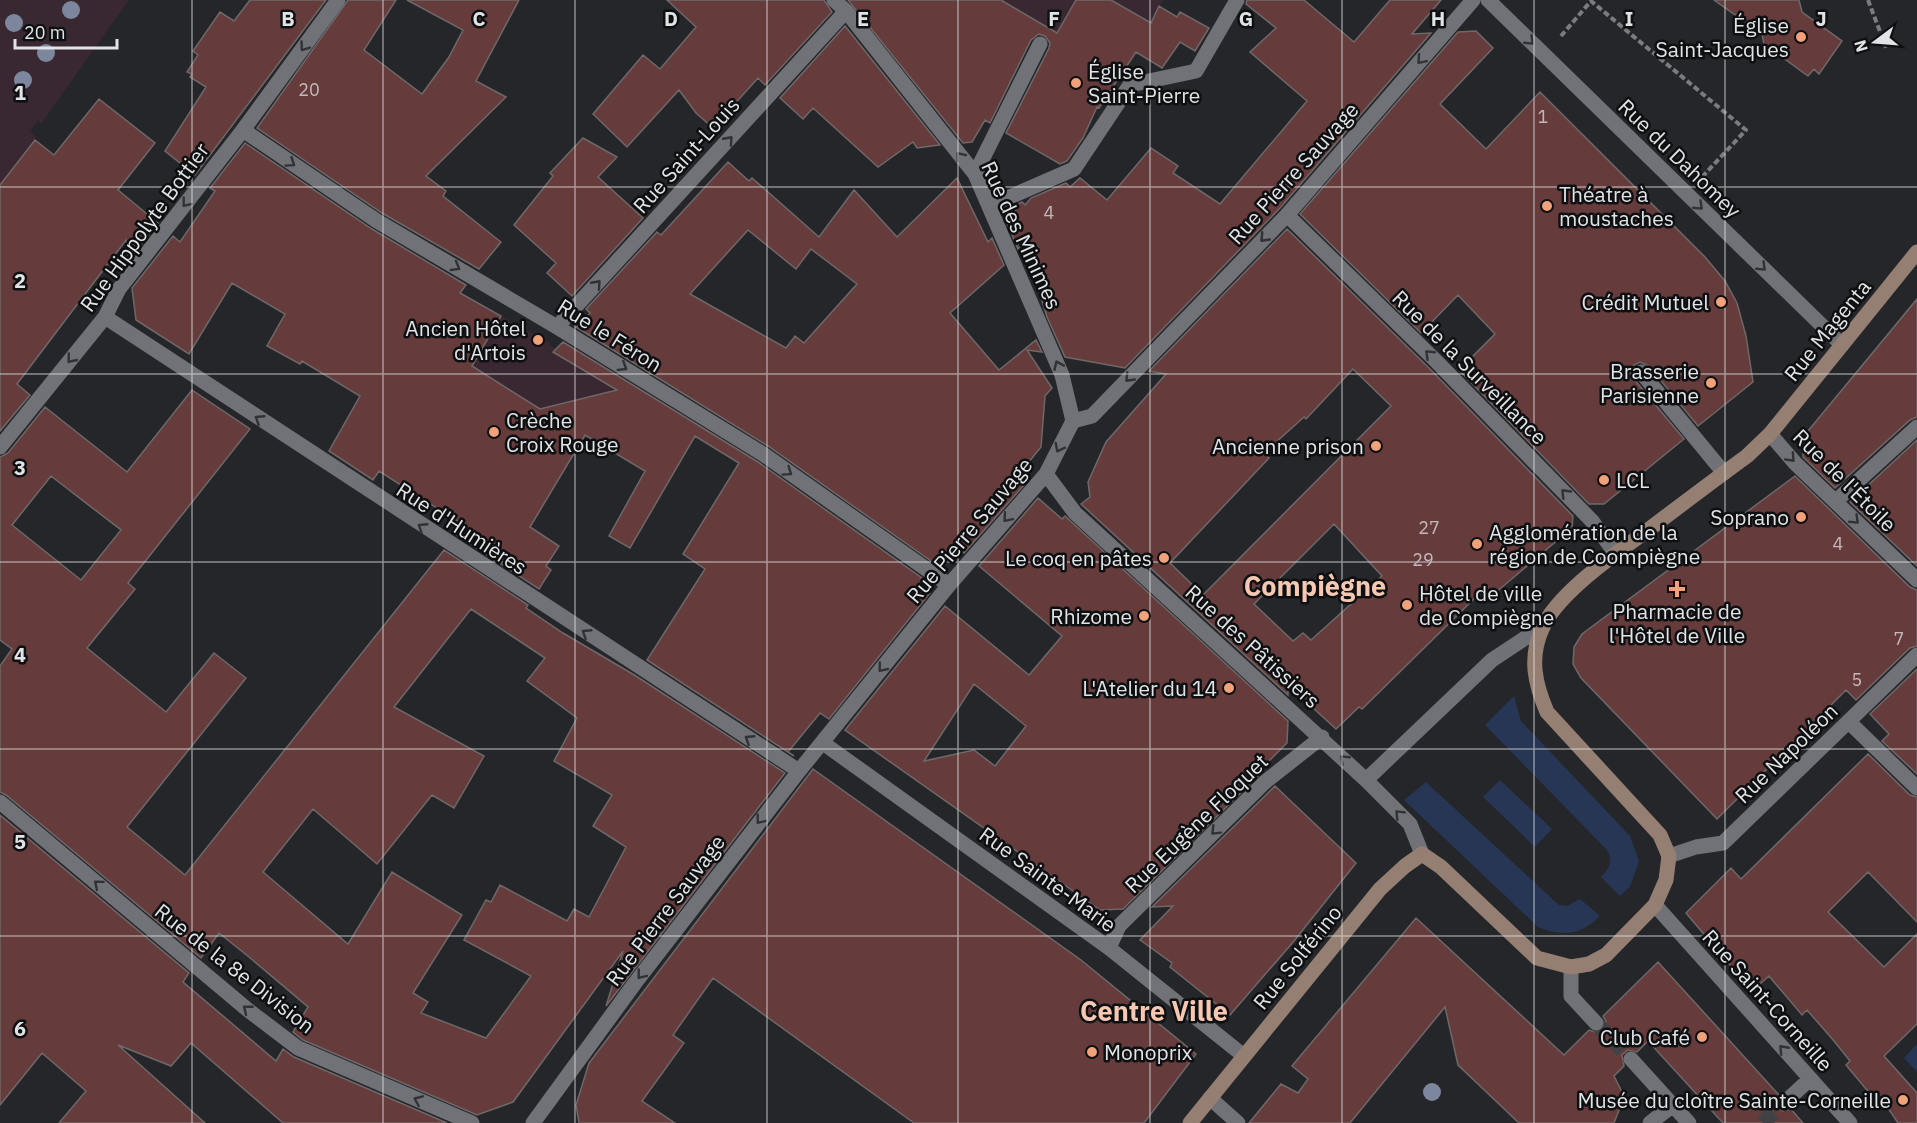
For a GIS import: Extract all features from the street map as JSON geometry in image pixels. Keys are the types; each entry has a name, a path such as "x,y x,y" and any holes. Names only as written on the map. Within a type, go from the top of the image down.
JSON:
{"main road":[{"name":"Rue Magenta","path":"1542,627 1554,610 1583,581 1747,456 1770,434 1917,252"},
{"path":"1422,854 1441,867 1537,958 1571,967 1589,964 1606,955 1655,905 1666,880 1669,856 1660,835 1547,712 1537,689 1534,672 1535,651 1542,627"},
{"name":"Rue Solférino","path":"1190,1123 1380,889 1422,854"}],"street":[{"name":"Rue Hippolyte Bottier","path":"0,447 105,317 119,289 243,130 338,0"},
{"name":"Rue des Minimes","path":"834,0 846,11 975,174 1062,375 1073,421"},
{"path":"988,206 1074,170 1131,86 1196,71 1237,0"},
{"name":"Rue Pierre Sauvage","path":"536,1122 635,983 798,771 949,585 1046,474 1073,421 1092,416 1287,215 1473,0"},
{"name":"Rue du Dahomey","path":"1488,0 1842,345"},
{"name":"Rue Saint-Louis","path":"557,327 846,11"},
{"path":"975,174 1040,44"},
{"name":"Rue le Féron","path":"243,130 377,221 557,327 763,454 949,585"},
{"name":"Rue de la Surveillance","path":"1287,215 1437,362 1592,520 1616,554"},
{"name":"Rue d'Humières","path":"105,317 798,771"},
{"path":"1641,372 1724,473"},
{"path":"1836,501 1917,428"},
{"name":"Rue de l'Étoile","path":"1770,434 1917,580"},
{"name":"Rue des Pâtissiers","path":"1046,474 1076,513 1322,737 1410,824 1422,854"},
{"path":"1366,780 1492,660 1542,627"},
{"name":"Rue Napoléon","path":"1669,856 1723,843 1917,655"},
{"path":"1849,722 1917,788"},
{"name":"Rue Eugène Floquet","path":"1108,948 1119,926 1265,782 1322,737"},
{"name":"Rue Sainte-Marie","path":"823,743 1108,948 1244,1056"},
{"name":"Rue de la 8e Division","path":"0,802 248,1010 298,1048 472,1123"},
{"name":"Rue Saint-Corneille","path":"1655,905 1850,1123"},
{"path":"1571,967 1571,996 1596,1023"},
{"path":"1631,1059 1689,1123"},
{"path":"1785,1102 1810,1079"},
{"path":"1210,1098 1238,1123"},
{"path":"1650,1123 1672,1106"}],"path":[{"path":"1868,0 1887,50"},
{"path":"1545,55 1591,1 1746,130 1686,194"}],"shaded area":[{"path":"0,0 129,0 41,124 38,121 30,131 36,137 35,140 0,185"},
{"path":"929,0 1076,0 1051,44 1028,28"},
{"path":"1112,0 1163,0 1151,23"},
{"name":"Crèche Croix Rouge","path":"477,303 550,343 549,345 614,384 530,527 464,526 377,470"},
{"path":"1514,696 1521,721 1630,836 1639,861 1630,887 1620,896 1601,877 1610,864 1607,850 1485,725"},
{"path":"1500,780 1552,829 1535,847 1483,797"},
{"path":"1426,782 1559,905 1567,906 1580,899 1600,916 1586,927 1571,932 1555,932 1538,927 1404,800"},
{"path":"1917,1044 1917,1072 1904,1058"}],"building":[{"path":"250,0 326,0 195,175 165,151 206,87 190,77 192,74 187,72 198,55 193,51 220,12 234,21"},
{"path":"348,0 396,0 364,50 422,94 449,57 463,30 407,0 519,0 476,81 506,97 426,176 446,191 443,196 501,242 479,269 382,213 257,128"},
{"path":"667,0 824,0 832,12 765,85 758,78 713,128 696,113 679,90 627,147 593,114 643,55 660,69 696,27"},
{"path":"848,0 1001,0 1057,33 1076,0 1111,0 1151,23 1159,6 1177,17 1180,12 1209,28 1195,51 1180,42 1162,68 1136,52 1099,108 1097,107 1083,138 1067,161 1060,164 1006,133 1049,48 1050,43 1045,36 1039,34 1031,40 990,123 985,120 972,142 963,143"},
{"path":"1247,0 1304,0 1354,42 1390,0 1441,0 1412,34 1431,33 1280,208 1125,368 1065,357 1047,317 1024,242 1018,249 1007,223 1016,214 1014,206 1022,202 1025,205 1031,198 1066,183 1070,187 1080,178 1107,200 1151,148 1178,166 1173,173 1220,204 1307,101 1250,52 1276,28 1246,4"},
{"name":"Église Saint-Jacques","path":"1714,0 1799,0 1802,12 1842,41 1819,74 1814,69 1808,76 1764,44 1762,34"},
{"path":"845,26 940,145 917,148 913,142 878,167 813,108 803,119 780,98"},
{"path":"1476,31 1493,48 1440,104 1486,149 1540,92 1705,257 1725,281 1737,303 1746,336 1753,382 1698,426 1649,366 1640,362 1634,365 1631,373 1633,378 1684,439 1604,504 1589,504 1459,370 1495,334 1458,295 1421,333 1300,214 1458,32"},
{"path":"99,99 155,143 118,190 158,223 129,260 126,240 17,384 30,395 0,431 0,185 35,140 54,155"},
{"path":"583,138 617,157 598,177 643,218 572,296 547,273 556,263 514,225 553,176 550,173"},
{"path":"245,143 372,229 466,285 460,293 501,316 472,366 540,409 617,390 553,352 563,342 758,462 929,583 924,589 930,593 829,719 820,713 788,752 794,756 647,660 705,569 683,554 739,463 695,436 630,548 609,536 645,471 585,435 530,527 559,546 546,566 551,570 539,589 457,535 465,526 379,471 373,480 329,451 360,396 302,361 300,364 267,346 285,314 232,283 189,354 136,320 132,288 173,236 180,242 215,191 210,188"},
{"path":"728,162 749,181 752,178 819,237 854,190 897,237 957,178 988,242 992,238 1004,265 950,313 999,370 1036,340 1042,352 1027,350 1052,388 1045,396 1041,447 1016,478 1024,485 964,553 958,548 941,568 768,446 576,327 590,313 586,309 657,232 661,235","holes":["748,230 796,269 811,249 857,284 804,343 795,336 786,348 690,294"]},
{"path":"1287,229 1430,369 1573,516 1572,528 1488,599 1480,593 1362,709 1359,707 1336,729 1288,685 1288,695 1081,504 1090,497 1088,482 1106,442 1166,374 1149,371","holes":["1353,369 1391,406 1203,595 1170,563 1269,458 1264,453 1304,417 1306,419","1334,524 1382,576 1311,640 1303,633 1293,641 1254,604"]},
{"path":"1917,299 1917,417 1910,420 1835,488 1803,457 1803,437"},
{"path":"192,390 250,429 128,583 135,589 87,648 166,712 214,653 246,678 127,827 185,875 444,550 528,605 526,608 563,633 636,676 785,773 606,1006 623,951 513,1102 477,1115 303,1040 293,1032 308,1007 249,957 219,933 201,958 0,792 0,666 12,649 0,640 0,457 8,453 45,407 127,472","holes":["51,476 121,530 81,580 12,525","471,609 545,658 527,681 577,718 554,761 612,795 593,826 626,847 589,917 574,909 567,921 500,885 491,902 486,900 464,940 531,976 486,1038 421,1013 428,1002 413,993 462,915 392,872 348,944 263,872 313,809 377,864 432,795 454,808 484,756 394,707"]},
{"path":"1917,440 1917,566 1850,502"},
{"path":"1795,476 1910,587 1917,590 1917,646 1910,648 1856,700 1846,690 1717,819 1581,678 1573,664 1574,647 1582,634"},
{"path":"1038,498 1062,519 1065,516 1288,721 1287,743 1259,771 1261,773 1123,909 1100,910 845,730 945,606 1029,675 1062,636 979,566","holes":["974,684 1026,726 995,766 974,750 924,761"]},
{"path":"1917,669 1917,774 1882,741 1889,734 1870,714"},
{"path":"1868,754 1910,795 1917,797 1917,922 1868,872 1828,912 1884,967 1917,934 1917,1024 1884,1056 1917,1093 1917,1123 1898,1123 1888,1108 1866,1089 1846,1065 1850,1061 1807,1010 1802,1015 1769,976 1752,991 1686,913 1731,868 1741,879"},
{"path":"813,769 1081,960 1196,1054 1144,1123 914,1123 713,978 673,1035 684,1043 642,1101 675,1123 579,1123 576,1105 589,1063"},
{"path":"1275,786 1356,863 1294,941 1230,1015 1170,967 1172,963 1140,940 1173,906 1152,907"},
{"path":"0,815 189,973 183,982 276,1061 283,1049 294,1057 447,1123 283,1123 191,1043 171,1066 118,1045 205,1123 59,1123 86,1091 42,1053 0,1105"},
{"path":"1416,918 1564,1055 1589,1030 1598,1033 1603,1030 1606,1021 1603,1016 1658,962 1779,1095 1776,1100 1777,1108 1783,1111 1791,1109 1803,1123 1723,1123 1648,1041 1637,1052 1628,1050 1622,1055 1624,1066 1614,1076 1622,1092 1623,1100 1614,1123 1519,1123 1458,1065 1445,1007 1350,1123 1249,1123 1281,1084 1298,1093 1308,1079 1292,1066"}],"tunnel":[{"path":"1596,1023 1631,1059"},
{"path":"1763,1123 1785,1102"}],"place":[{"name":"Église Saint-Jacques","path":"1801,37"},
{"name":"Église Saint-Pierre","path":"1076,83"},
{"name":"Théatre à moustaches","path":"1547,206"},
{"name":"Crédit Mutuel","path":"1721,302"},
{"name":"Ancien Hôtel d'Artois","path":"538,340"},
{"name":"Brasserie Parisienne","path":"1711,383"},
{"name":"Crèche Croix Rouge","path":"494,432"},
{"name":"Ancienne prison","path":"1376,446"},
{"name":"LCL","path":"1604,480"},
{"name":"Soprano","path":"1801,517"},
{"name":"Agglomération de la région de Coompiègne","path":"1477,544"},
{"name":"Le coq en pâtes","path":"1164,558"},
{"name":"Pharmacie de l'Hôtel de Ville","path":"1677,589"},
{"name":"Hôtel de ville de Compiègne","path":"1407,605"},
{"name":"Rhizome","path":"1144,616"},
{"name":"L'Atelier du 14","path":"1229,688"},
{"name":"Club Café","path":"1702,1037"},
{"name":"Monoprix","path":"1092,1052"},
{"name":"Musée du cloître Sainte-Corneille","path":"1903,1100"}],"district":[{"name":"Compiègne","path":"1315,585"},
{"name":"Centre Ville","path":"1154,1010"}]}
